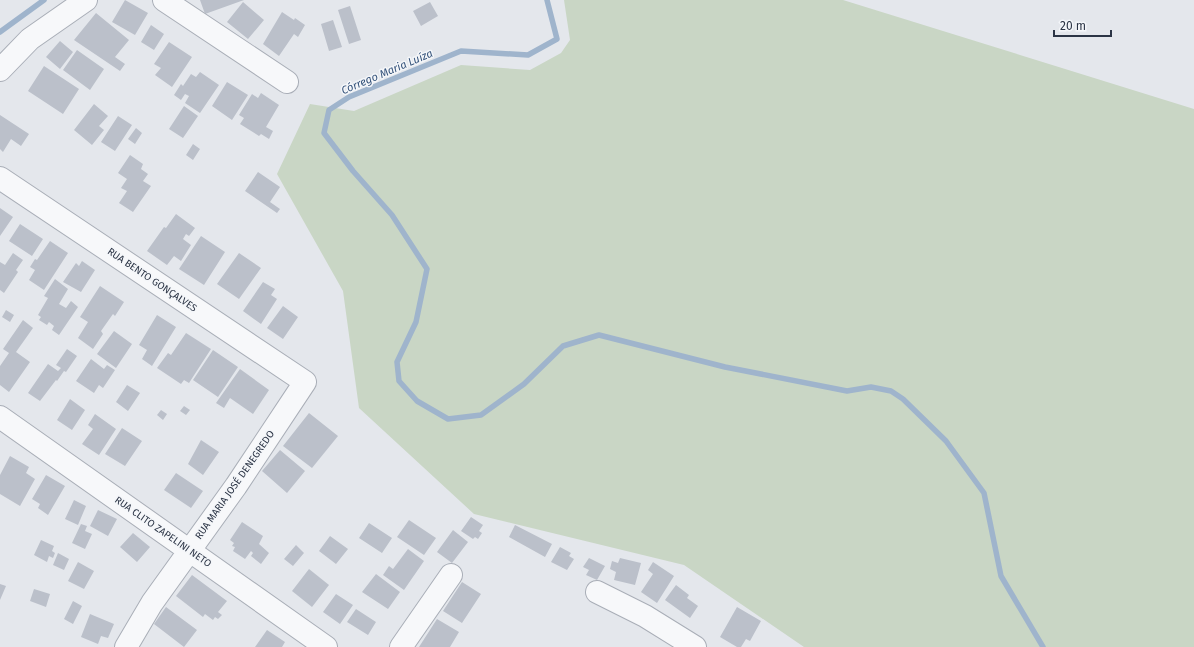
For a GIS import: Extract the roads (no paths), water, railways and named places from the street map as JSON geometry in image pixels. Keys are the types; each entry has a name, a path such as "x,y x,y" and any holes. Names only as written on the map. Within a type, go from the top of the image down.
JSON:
{"street":[{"path":"0,70 30,39 86,0"},
{"path":"164,0 287,82"},
{"name":"RUA BENTO GONÇALVES","path":"0,178 305,382"},
{"name":"RUA MARIA JOSÉ DENEGREDO","path":"126,647 152,603 232,492 305,382"},
{"name":"RUA CLITO ZAPELINI NETO","path":"0,417 326,647"},
{"path":"402,647 451,575"},
{"path":"597,592 645,616 695,647"}],"waterway":[{"path":"0,32 44,0"},
{"name":"Córrego Maria Luíza","path":"547,0 557,39 528,55 461,51 349,97 329,110 324,133 353,171 392,215 427,269 416,322 397,362 399,381 417,401 448,419 481,415 524,384 563,346 599,335 725,367 847,391 871,387 891,391 903,399 946,441 984,493 1001,576 1043,647"}]}
